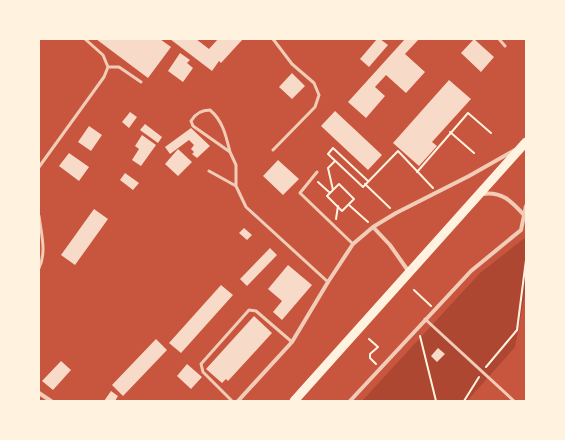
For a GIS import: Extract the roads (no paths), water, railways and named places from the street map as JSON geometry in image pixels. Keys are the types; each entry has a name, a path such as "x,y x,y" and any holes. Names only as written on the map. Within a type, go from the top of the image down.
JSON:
{"main road":[{"path":"294,401 408,272 525,146"}],"street":[{"path":"238,401 292,342 353,244 373,227 396,213 525,146"},
{"path":"479,194 491,193 502,195 508,199 524,216"},
{"path":"350,401 471,271 521,230 526,206"},
{"path":"373,227 390,245 408,272"},
{"path":"39,393 51,401"}],"lane":[{"path":"39,167 104,78 108,67 103,55 85,39"},
{"path":"273,39 292,64 314,82 319,96 315,107 274,150"},
{"path":"499,39 506,46"},
{"path":"108,67 119,67 142,82"},
{"path":"230,152 193,126 191,121 194,117 203,110 210,110 216,114 222,125 230,152 236,165 236,186 246,207 328,282"},
{"path":"209,171 236,186"},
{"path":"317,172 300,193 353,244"},
{"path":"39,216 43,246 42,262 39,268"},
{"path":"232,401 203,372 201,364 249,310 256,311 292,342"},
{"path":"425,319 514,401"}]}
